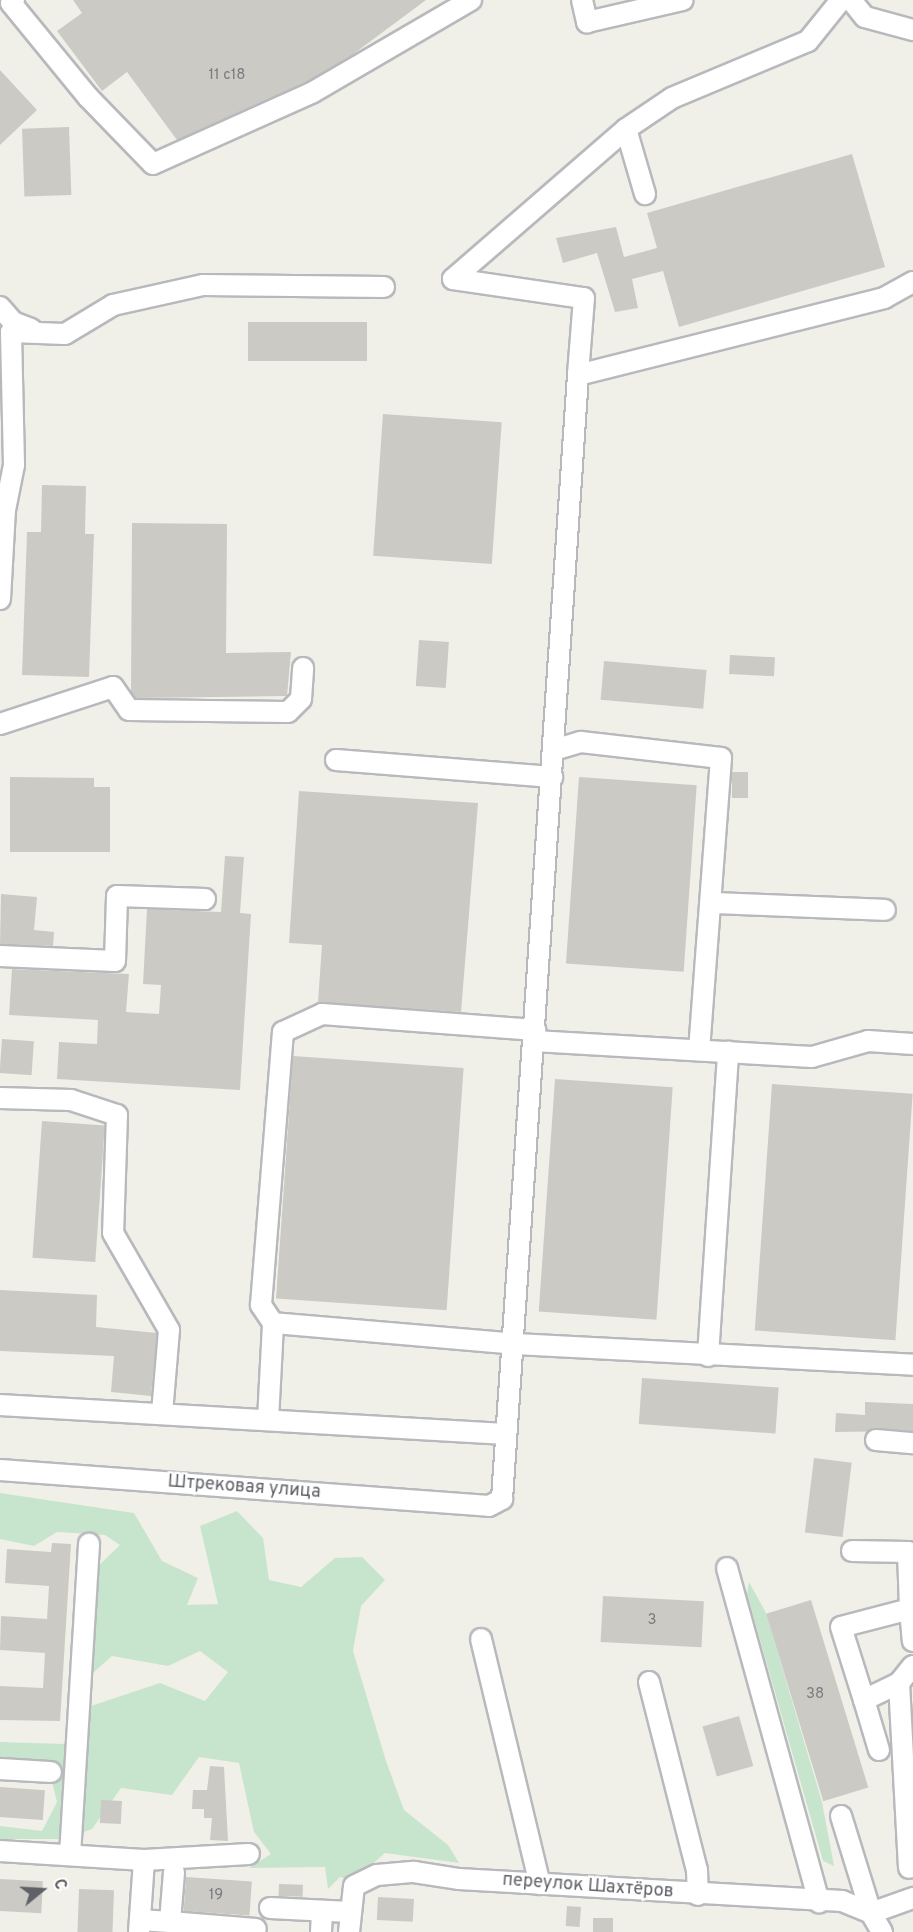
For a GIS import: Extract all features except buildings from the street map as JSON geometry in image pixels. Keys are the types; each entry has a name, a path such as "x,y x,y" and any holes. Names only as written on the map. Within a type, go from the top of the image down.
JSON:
{"street":[{"path":"11,1 88,97 153,164 313,92 471,0"},
{"path":"582,0 587,22 683,0"},
{"path":"0,1405 506,1434 516,1344 534,1035 584,298 453,279 626,129 672,98 808,41 844,2 865,17 913,30"},
{"path":"626,129 645,194"},
{"path":"578,375 884,298 913,282"},
{"path":"0,599 5,510 14,465 11,332 65,334 112,305 203,285 384,287"},
{"path":"0,307 13,322 42,333"},
{"path":"0,724 113,687 129,710 288,712 301,699 303,668"},
{"path":"554,750 581,742 721,758 712,903 699,1050"},
{"path":"336,760 552,777"},
{"path":"0,956 115,961 117,896 205,899"},
{"path":"712,903 885,910"},
{"path":"268,1420 273,1323 261,1305 283,1032 322,1014 699,1050 812,1057 868,1041 913,1044"},
{"path":"708,1356 728,1052"},
{"path":"0,1098 71,1100 117,1115 113,1233 169,1330 162,1414"},
{"path":"273,1323 516,1344 708,1356 913,1365"},
{"name":"Штрековая улица","path":"0,1470 489,1506 502,1499 506,1434"},
{"path":"876,1440 913,1443"},
{"path":"70,1855 88,1544"},
{"path":"852,1551 910,1548 910,1609 913,1641"},
{"path":"727,1568 819,1903"},
{"path":"879,1750 842,1627 910,1609"},
{"path":"481,1639 540,1884"},
{"path":"864,1700 899,1683 913,1666"},
{"path":"649,1682 697,1870 698,1895"},
{"path":"871,1913 910,1898 911,1868 899,1683"},
{"path":"0,1769 51,1772"},
{"path":"841,1816 871,1913 882,1932"},
{"path":"0,1851 144,1860 249,1854"},
{"path":"144,1860 139,1926 170,1923 256,1929"},
{"path":"170,1923 174,1872"},
{"name":"переулок Шахтёров","path":"350,1907 354,1886 377,1875 414,1872 698,1895 819,1903 842,1901 871,1913"},
{"path":"270,1908 322,1911 350,1907 349,1932"},
{"path":"321,1932 322,1911"}],"green space":[{"path":"0,1493 134,1513 162,1561 198,1578 187,1605 218,1604 200,1526 237,1511 263,1538 269,1580 301,1587 335,1558 362,1557 385,1580 361,1606 353,1651 386,1761 404,1810 448,1845 459,1863 385,1853 353,1881 340,1877 328,1889 325,1867 249,1868 271,1854 254,1832 239,1763 199,1757 172,1795 121,1788 92,1829 64,1839 0,1839 0,1826 42,1831 57,1802 51,1778 0,1778 0,1742 66,1744 79,1710 160,1683 205,1701 228,1672 200,1651 168,1666 112,1656 86,1679 95,1569 120,1545 105,1535 57,1532 34,1546 0,1539"},
{"path":"749,1582 766,1613 822,1802 834,1866 823,1861 747,1594"}]}
